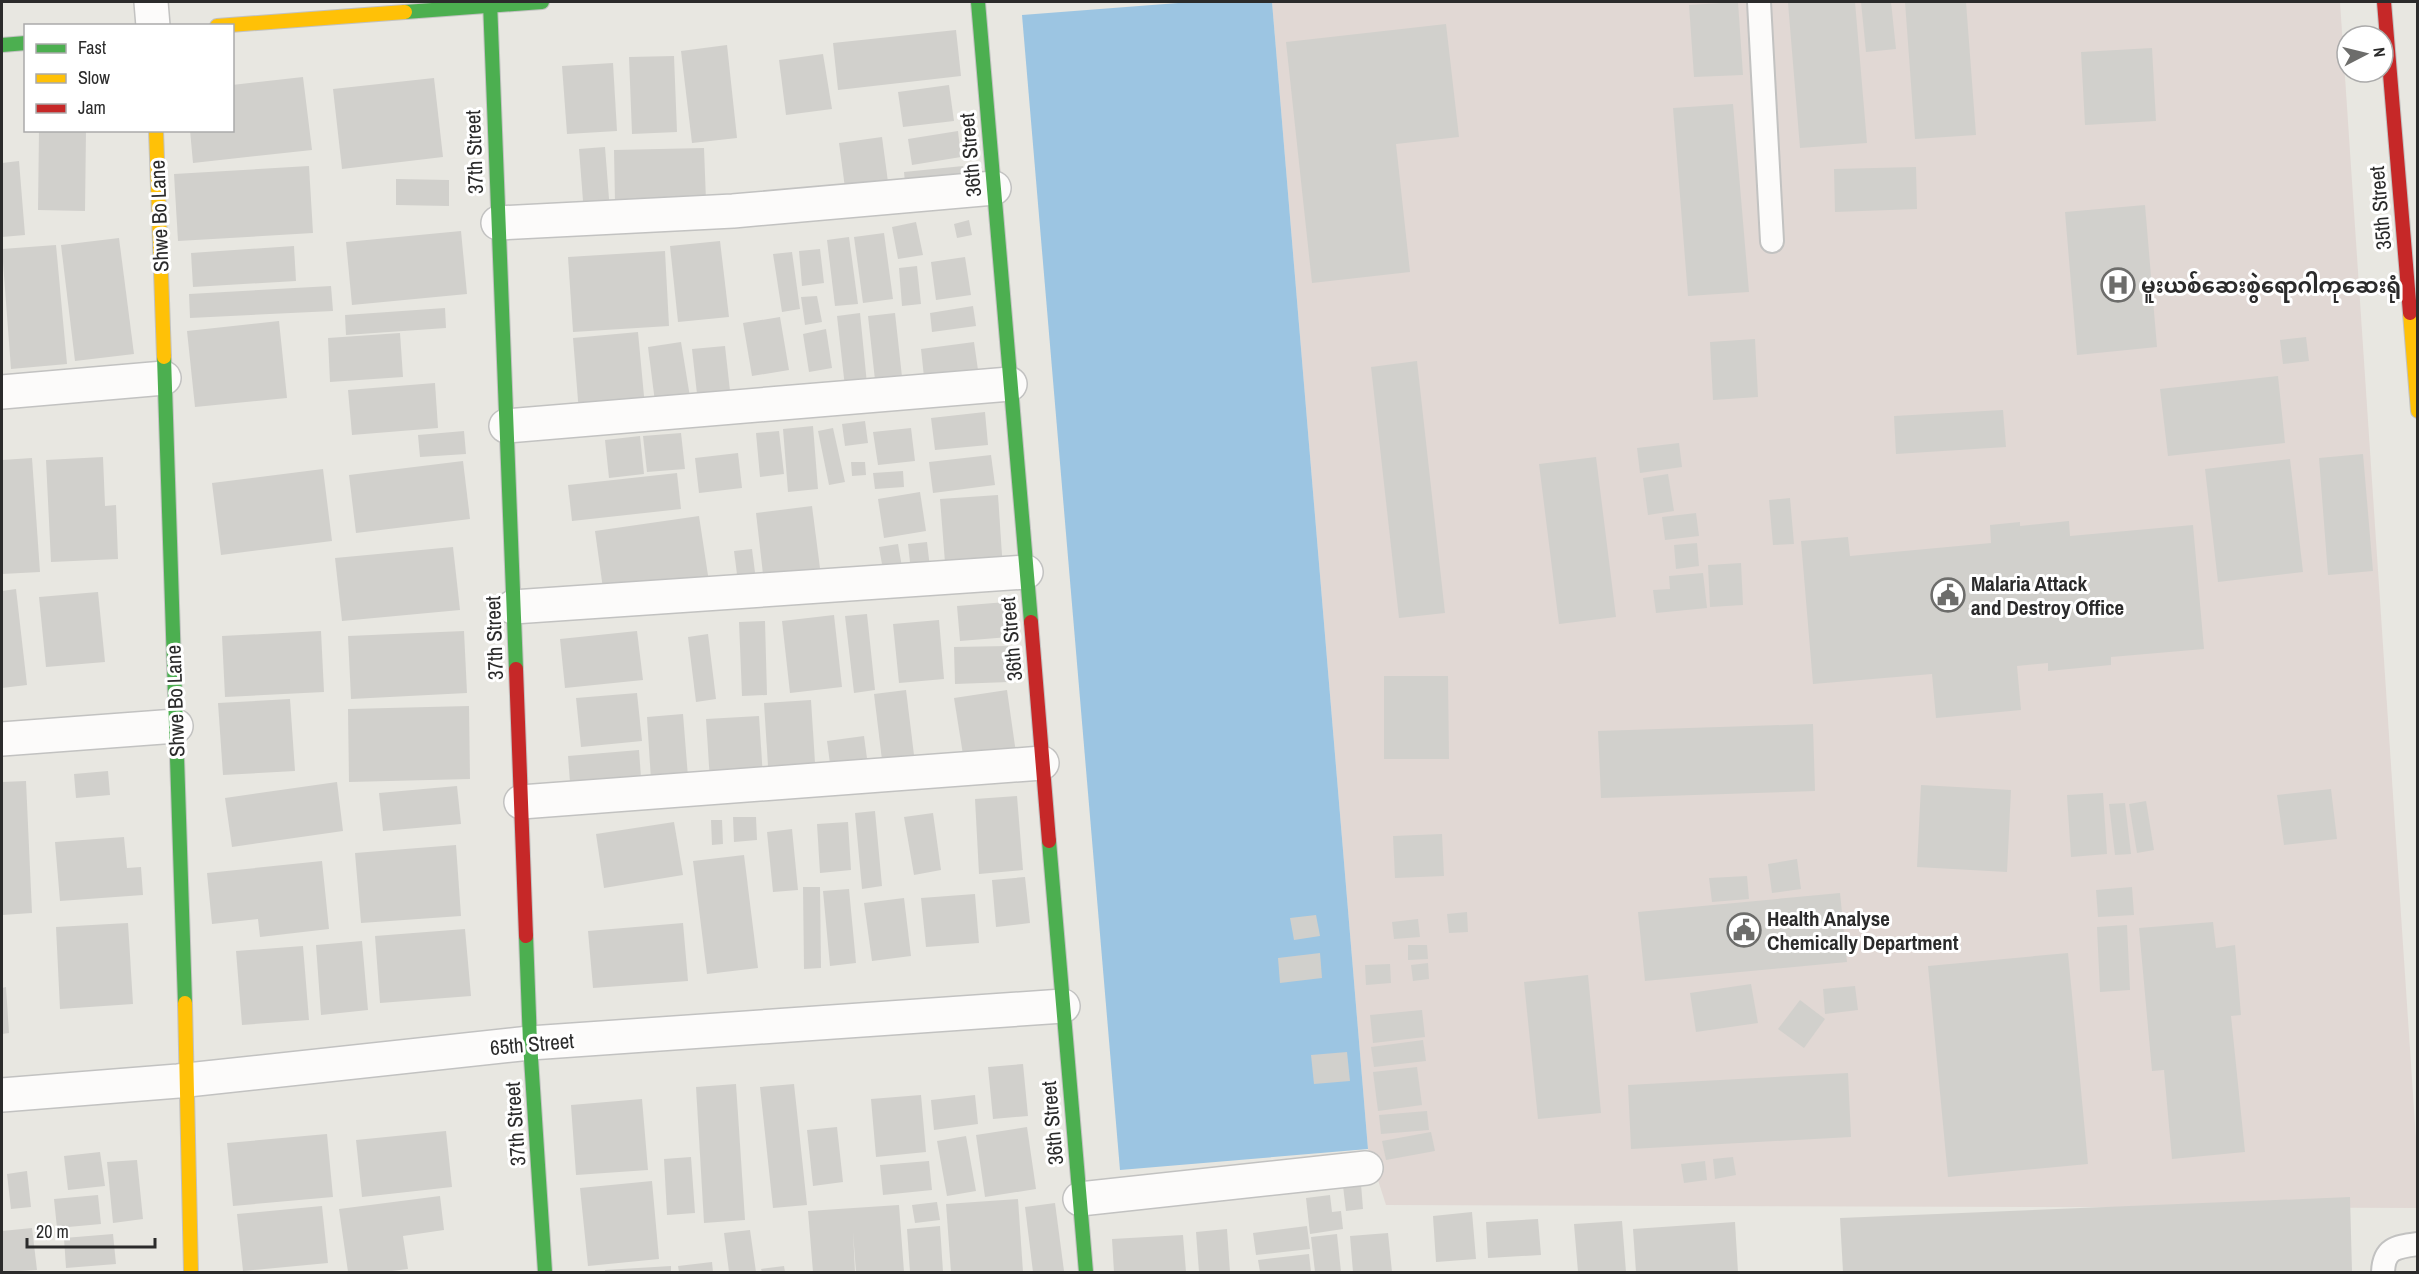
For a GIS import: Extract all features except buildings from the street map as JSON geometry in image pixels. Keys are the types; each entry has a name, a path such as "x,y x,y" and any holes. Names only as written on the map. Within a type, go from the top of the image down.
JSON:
{"street":[{"path":"151,2 153,24"},
{"path":"234,25 490,3 542,2"},
{"name":"36th Street","path":"978,2 1086,1272"},
{"name":"35th Street","path":"2384,2 2418,411"},
{"name":"37th Street","path":"490,3 531,1043 545,1272"},
{"path":"2,45 24,42"},
{"name":"Shwe Bo Lane","path":"156,132 188,1080 191,1272"},
{"path":"498,224 733,211 994,188"},
{"path":"2,392 164,378"},
{"path":"507,426 1010,384"},
{"path":"513,608 1026,572"},
{"path":"2,739 176,726"},
{"path":"521,802 1042,763"},
{"name":"65th Street","path":"2,1095 188,1080 531,1043 1063,1006"},
{"path":"1080,1199 1366,1168"}],"lane":[{"path":"1760,2 1772,241"},
{"path":"2383,1272 2387,1254 2397,1246 2418,1244"}],"shaded area":[{"path":"1272,2 2340,2 2341,24 2335,24 2335,84 2345,84 2417,1154 2417,1208 1386,1205 1368,1149"}],"water":[{"path":"1191,2 1272,2 1368,1149 1120,1170 1022,15"}],"traffic: fast":[{"path":"490,2 516,669"},
{"path":"405,12 542,2"},
{"path":"978,2 1031,622"},
{"path":"2,45 24,43"},
{"path":"164,357 185,1003"},
{"path":"1049,841 1086,1272"},
{"path":"526,936 530,1043 545,1272"}],"traffic: slow":[{"path":"234,25 405,12"},
{"path":"156,132 164,357"},
{"path":"2410,313 2418,411"},
{"path":"185,1003 191,1272"}],"traffic: jam":[{"path":"2384,2 2410,313"},
{"path":"1031,622 1049,841"},
{"path":"516,669 526,936"}],"place":[{"name":"မူးယစ်ဆေးစွဲရောဂါကုဆေးရုံ","path":"2118,285"},
{"name":"Malaria Attack and Destroy Office","path":"1948,595"},
{"name":"Health Analyse Chemically Department","path":"1744,930"}]}
